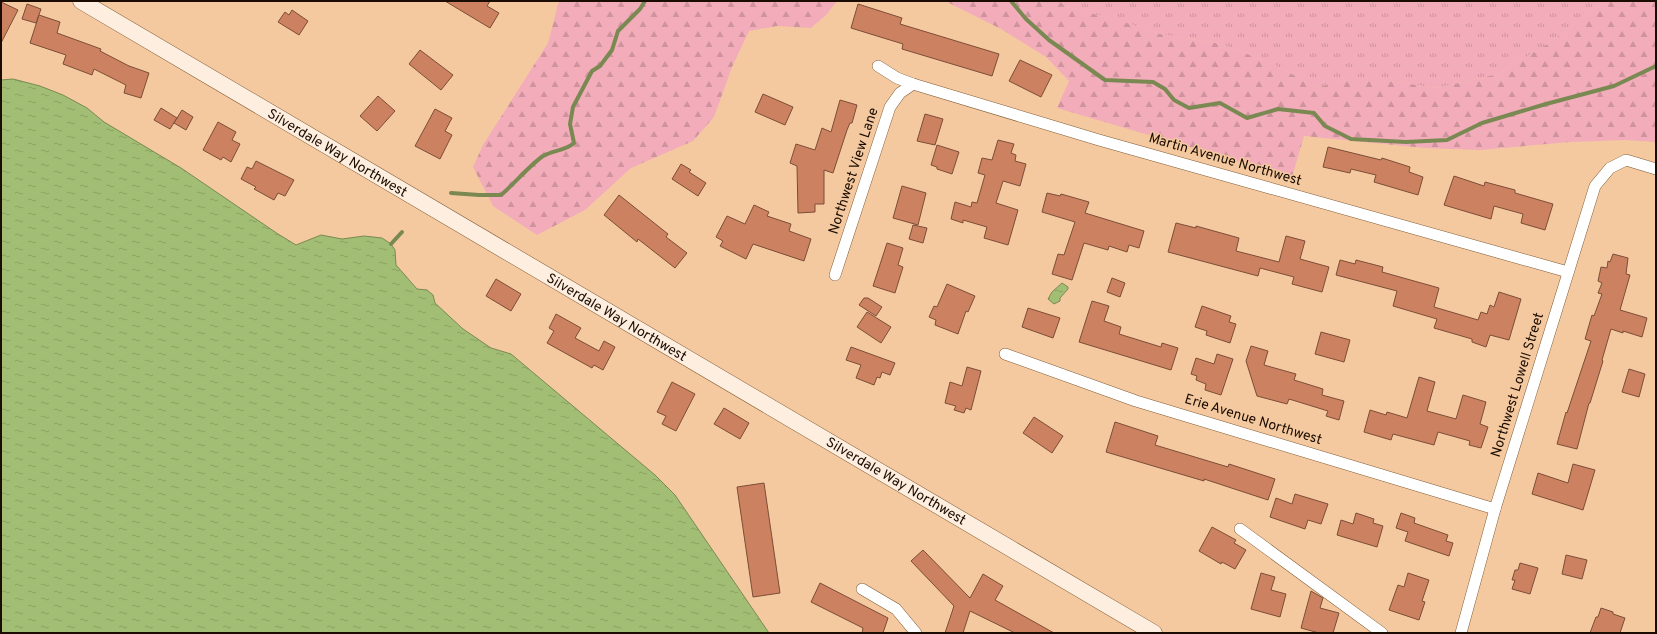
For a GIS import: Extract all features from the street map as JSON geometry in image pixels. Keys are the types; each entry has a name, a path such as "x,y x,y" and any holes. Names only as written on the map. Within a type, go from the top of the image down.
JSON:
{"main road":[{"name":"Silverdale Way Northwest","path":"81,1 358,166 838,446 1154,633"}],"street":[{"name":"Martin Avenue Northwest","path":"878,66 897,78 914,84 1105,142 1568,272"},
{"name":"Northwest View Lane","path":"835,275 890,107 900,93 914,84"},
{"name":"Northwest Lowell Street","path":"1461,633 1495,509 1596,186 1610,168 1626,160 1656,169"},
{"name":"Erie Avenue Northwest","path":"1005,354 1136,401 1495,509"},
{"path":"1240,528 1382,633"},
{"path":"862,589 896,609 916,633"}],"green space":[{"path":"559,1 837,1 826,15 811,28 777,26 749,31 732,67 714,117 693,141 631,168 585,210 537,235 493,206 473,167 483,145 548,43"},
{"path":"945,1 1059,1 1067,7 1121,21 1160,34 1221,44 1273,64 1316,87 1349,81 1390,81 1437,88 1498,74 1549,43 1606,1 1656,1 1656,142 1625,140 1570,142 1480,150 1425,148 1304,136 1292,177 1057,108 1069,81 1046,57 1001,29"},
{"path":"1059,1 1606,1 1549,43 1498,74 1437,88 1390,81 1349,81 1316,87 1273,64 1221,44 1160,34 1121,21 1067,7"}],"water":[{"path":"13,79 40,86 63,95 87,108 104,122 181,168 296,245 321,235 342,239 364,236 382,238 391,244 395,250 396,265 417,289 427,290 433,295 435,303 463,329 491,348 511,354 655,475 675,495 769,633 1,633 1,80"},
{"path":"1062,283 1068,287 1068,289 1060,298 1060,301 1054,304 1048,299 1052,292"}],"building":[{"path":"445,1 490,1 487,6 499,13 490,28"},
{"path":"1,2 18,10 1,43"},
{"path":"27,4 41,9 36,23 22,19"},
{"path":"858,4 902,18 900,24 999,54 992,76 902,49 903,44 851,28"},
{"path":"292,10 308,21 299,35 278,22 285,12 289,15"},
{"path":"39,15 60,22 57,33 101,49 100,51 129,66 149,73 141,98 124,93 126,85 94,69 92,75 63,64 66,55 30,43"},
{"path":"420,50 453,75 441,90 409,64"},
{"path":"1020,60 1052,75 1041,97 1009,81"},
{"path":"763,94 793,107 785,125 755,112"},
{"path":"378,96 395,111 377,131 360,116"},
{"path":"840,100 857,105 852,123 850,123 847,130 833,173 824,170 824,204 815,204 815,212 798,213 797,166 790,163 796,144 815,150 822,128 831,132"},
{"path":"161,108 177,118 170,129 154,120"},
{"path":"435,109 452,118 445,131 452,135 440,159 415,146"},
{"path":"182,110 193,117 186,130 174,123"},
{"path":"925,114 943,119 935,145 917,141"},
{"path":"218,122 236,132 232,140 240,144 231,162 223,157 221,160 203,150"},
{"path":"998,140 1014,144 1011,153 1016,155 1015,161 1026,164 1020,186 1003,181 996,203 1018,210 1008,245 984,238 987,227 963,220 963,223 951,219 955,202 971,207 972,202 977,203 985,175 978,173 982,158 992,160"},
{"path":"937,145 959,152 952,174 937,169 937,167 931,165"},
{"path":"1328,147 1381,160 1382,158 1410,167 1409,172 1423,177 1418,195 1374,182 1376,175 1351,169 1350,173 1323,167"},
{"path":"256,161 294,180 285,196 278,193 274,200 254,189 256,187 241,179 247,167 252,169"},
{"path":"681,164 691,170 689,172 706,183 698,196 672,179"},
{"path":"1454,176 1484,186 1485,182 1515,190 1515,193 1553,204 1545,230 1521,223 1523,214 1494,206 1491,219 1444,205"},
{"path":"902,186 926,193 918,225 893,218"},
{"path":"1047,193 1060,196 1061,194 1089,202 1085,213 1144,231 1139,248 1129,245 1127,252 1109,246 1108,250 1084,243 1072,280 1052,274 1058,254 1064,255 1075,222 1042,212"},
{"path":"619,195 668,234 666,237 687,253 675,268 638,239 637,242 604,215"},
{"path":"754,205 769,212 767,216 791,224 789,231 811,239 804,261 753,244 746,259 720,246 723,241 716,237 727,216 745,224"},
{"path":"1176,223 1196,228 1196,226 1239,238 1236,251 1279,262 1286,236 1305,241 1300,259 1329,267 1322,292 1292,284 1294,277 1260,268 1258,276 1168,252"},
{"path":"913,225 927,228 923,243 909,239"},
{"path":"887,243 903,248 898,265 903,267 895,293 873,286"},
{"path":"1613,254 1628,258 1626,274 1630,275 1620,310 1647,318 1642,337 1611,329 1577,449 1557,444 1566,412 1567,413 1591,341 1585,339 1592,315 1594,316 1602,294 1598,293 1602,283 1598,281 1601,267 1607,268 1608,261 1610,262"},
{"path":"1340,260 1355,264 1356,260 1383,267 1382,272 1439,288 1434,307 1478,320 1481,312 1487,314 1490,305 1494,307 1499,292 1521,299 1509,340 1490,335 1486,347 1472,342 1472,339 1434,328 1437,319 1393,306 1397,291 1336,275"},
{"path":"1112,278 1125,283 1120,297 1107,292"},
{"path":"496,279 521,294 511,311 486,296"},
{"path":"947,284 975,296 968,312 966,311 958,334 935,325 936,320 929,317 934,306 937,307"},
{"path":"864,298 868,298 882,307 876,316 859,305"},
{"path":"1092,301 1109,306 1104,321 1121,327 1119,334 1161,347 1162,343 1178,348 1171,370 1079,342"},
{"path":"1202,306 1231,316 1229,322 1236,324 1230,343 1206,335 1207,331 1195,327"},
{"path":"1028,308 1060,318 1053,338 1022,327"},
{"path":"867,312 891,327 881,343 857,327"},
{"path":"556,314 581,328 575,338 599,351 604,341 615,347 603,370 594,365 592,368 547,343 554,331 549,328"},
{"path":"1321,332 1350,340 1344,362 1315,354"},
{"path":"1251,346 1268,351 1264,365 1296,374 1294,380 1323,389 1322,395 1344,401 1339,420 1326,416 1328,411 1289,399 1287,404 1257,396 1246,361"},
{"path":"851,347 895,363 890,375 882,372 880,378 877,377 874,385 856,378 861,365 846,360"},
{"path":"1217,354 1233,359 1221,395 1205,390 1206,384 1196,380 1197,376 1191,374 1196,358 1214,364"},
{"path":"967,367 981,371 971,410 966,408 964,413 954,410 956,406 945,403 950,382 962,386"},
{"path":"1629,369 1645,374 1639,397 1622,392"},
{"path":"1419,377 1435,382 1427,411 1456,419 1463,395 1486,402 1480,424 1488,427 1481,448 1469,445 1470,441 1438,432 1434,445 1393,434 1391,440 1364,432 1370,410 1386,415 1387,412 1407,418"},
{"path":"672,382 695,394 676,431 662,424 666,416 657,412"},
{"path":"724,408 749,423 740,439 714,424"},
{"path":"1034,417 1063,436 1052,453 1023,433"},
{"path":"1115,422 1158,436 1155,445 1228,467 1229,464 1275,479 1268,500 1204,479 1204,481 1106,452"},
{"path":"1573,464 1595,470 1583,510 1532,494 1538,473 1568,483"},
{"path":"764,483 780,593 753,597 737,487"},
{"path":"1295,494 1328,504 1321,524 1308,520 1305,529 1270,517 1276,498 1292,504"},
{"path":"1356,513 1374,519 1373,523 1383,526 1377,547 1337,535 1341,520 1353,524"},
{"path":"1401,513 1415,518 1414,523 1448,535 1446,541 1453,543 1449,556 1405,541 1408,532 1396,528"},
{"path":"1212,527 1236,540 1234,543 1246,550 1235,569 1222,562 1221,564 1199,551"},
{"path":"923,550 970,598 983,574 1003,586 995,600 1054,633 1015,633 970,611 963,633 945,633 954,606 911,561"},
{"path":"1566,555 1587,560 1582,579 1562,574"},
{"path":"1520,563 1538,568 1530,594 1512,589 1515,580 1512,580 1515,570 1518,570"},
{"path":"1261,573 1275,577 1271,590 1286,594 1280,617 1251,609"},
{"path":"1408,573 1429,580 1422,601 1425,602 1419,620 1389,610 1398,585 1404,587"},
{"path":"820,583 888,618 883,633 862,633 863,628 811,602"},
{"path":"1311,591 1323,598 1320,608 1339,613 1333,633 1319,633 1301,628"},
{"path":"1601,608 1625,618 1620,633 1590,633"}],"waterway":[{"path":"451,193 501,195 543,156 567,148 574,143 570,124 573,107 592,71 600,66 612,50 618,31 640,9 645,1"},
{"path":"1011,1 1026,19 1049,40 1105,80 1153,82 1165,89 1174,100 1189,108 1220,103 1247,118 1278,109 1314,113 1325,126 1351,139 1406,142 1447,140 1482,123 1614,86 1656,66"},
{"path":"391,244 402,232"}]}
